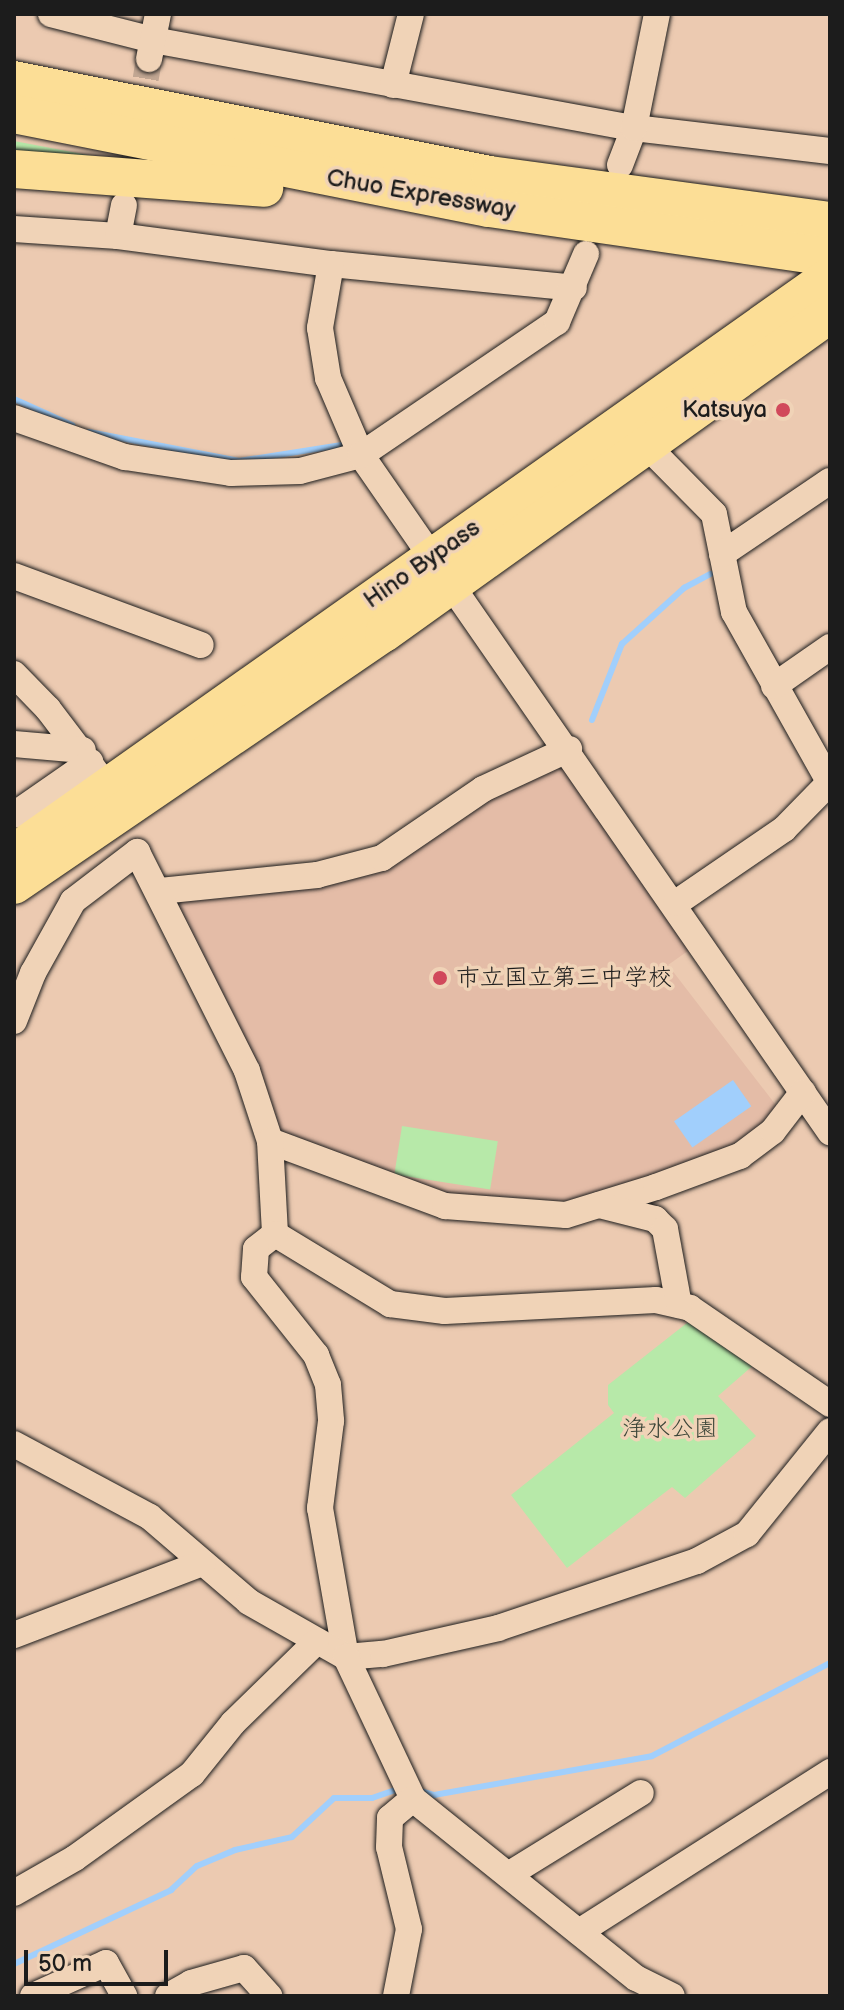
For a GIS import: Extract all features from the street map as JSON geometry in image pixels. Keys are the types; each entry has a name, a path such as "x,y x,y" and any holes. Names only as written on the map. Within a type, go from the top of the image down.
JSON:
{"highway":[{"name":"Chuo Expressway","path":"14,80 490,175 830,221"},
{"name":"Chuo Expressway","path":"14,114 489,208 830,257"},
{"path":"14,169 489,208"},
{"name":"Hino Bypass","path":"14,885 444,570 830,276"},
{"name":"Hino Bypass","path":"14,853 93,766 444,570 647,446 830,314"},
{"path":"14,914 61,852"}],"street":[{"path":"51,14 151,50 393,85 634,128 830,151"},
{"path":"151,50 158,14"},
{"path":"393,85 411,14"},
{"path":"620,165 634,128 657,14"},
{"path":"118,236 124,206"},
{"path":"14,229 118,236 331,264 574,288"},
{"path":"14,418 125,457 231,473 300,471 361,455 557,322 586,254"},
{"path":"331,264 320,328 326,366 361,455 676,903 830,1132"},
{"path":"647,446 706,503 720,528 734,612 830,783 784,829 676,903"},
{"path":"722,554 830,481"},
{"path":"14,576 201,645"},
{"path":"774,686 830,647"},
{"path":"14,674 93,766"},
{"path":"14,744 93,766"},
{"path":"160,891 317,875 382,858 483,789 569,749"},
{"path":"14,815 93,766"},
{"path":"14,1021 33,973 73,901 137,852 160,891 247,1071 270,1141 275,1234"},
{"path":"270,1141 445,1206 566,1215 740,1156 773,1131 803,1092"},
{"path":"599,1205 655,1219 665,1229 679,1305"},
{"path":"275,1234 390,1304 445,1311 656,1300 679,1305 830,1404"},
{"path":"275,1234 256,1249 254,1277 316,1355 328,1385 331,1421 320,1508 346,1657 413,1799 579,1932 629,1987 672,1996"},
{"path":"15,1446 150,1517 249,1602 315,1643 346,1657 383,1654 498,1628 697,1561 747,1534 830,1431"},
{"path":"14,1635 203,1563"},
{"path":"14,1893 75,1858 192,1774 233,1723 315,1643"},
{"path":"579,1932 825,1785"},
{"path":"508,1875 641,1793"},
{"path":"396,1996 409,1929 389,1847 390,1818 413,1799"},
{"path":"33,1996 106,1963 124,1996"},
{"path":"168,1996 191,1983 244,1968 269,1996"}],"shaded area":[{"name":"市立国立第三中学校","path":"569,749 702,941 668,965 785,1117 773,1131 566,1215 445,1206 270,1141 160,891 382,858"}],"green space":[{"path":"14,141 114,160 14,161"},
{"path":"402,1126 498,1141 490,1190 394,1174"},
{"name":"浄水公園","path":"692,1319 757,1362 718,1396 756,1436 685,1498 672,1487 567,1568 511,1495 614,1413 608,1405 608,1385"}],"water":[{"path":"733,1080 751,1106 692,1148 674,1121"}],"waterway":[{"path":"14,399 72,425"},
{"path":"89,432 239,461 342,445"},
{"path":"592,720 622,644 684,588 710,574"},
{"path":"421,1791 434,1795 652,1756 830,1663"},
{"path":"14,1964 171,1890 197,1866 235,1850 292,1837 334,1798 372,1798 401,1788"}],"tunnel":[{"path":"126,194 149,59"}],"place":[{"name":"Katsuya","path":"783,410"},
{"name":"市立国立第三中学校","path":"440,978"}]}
